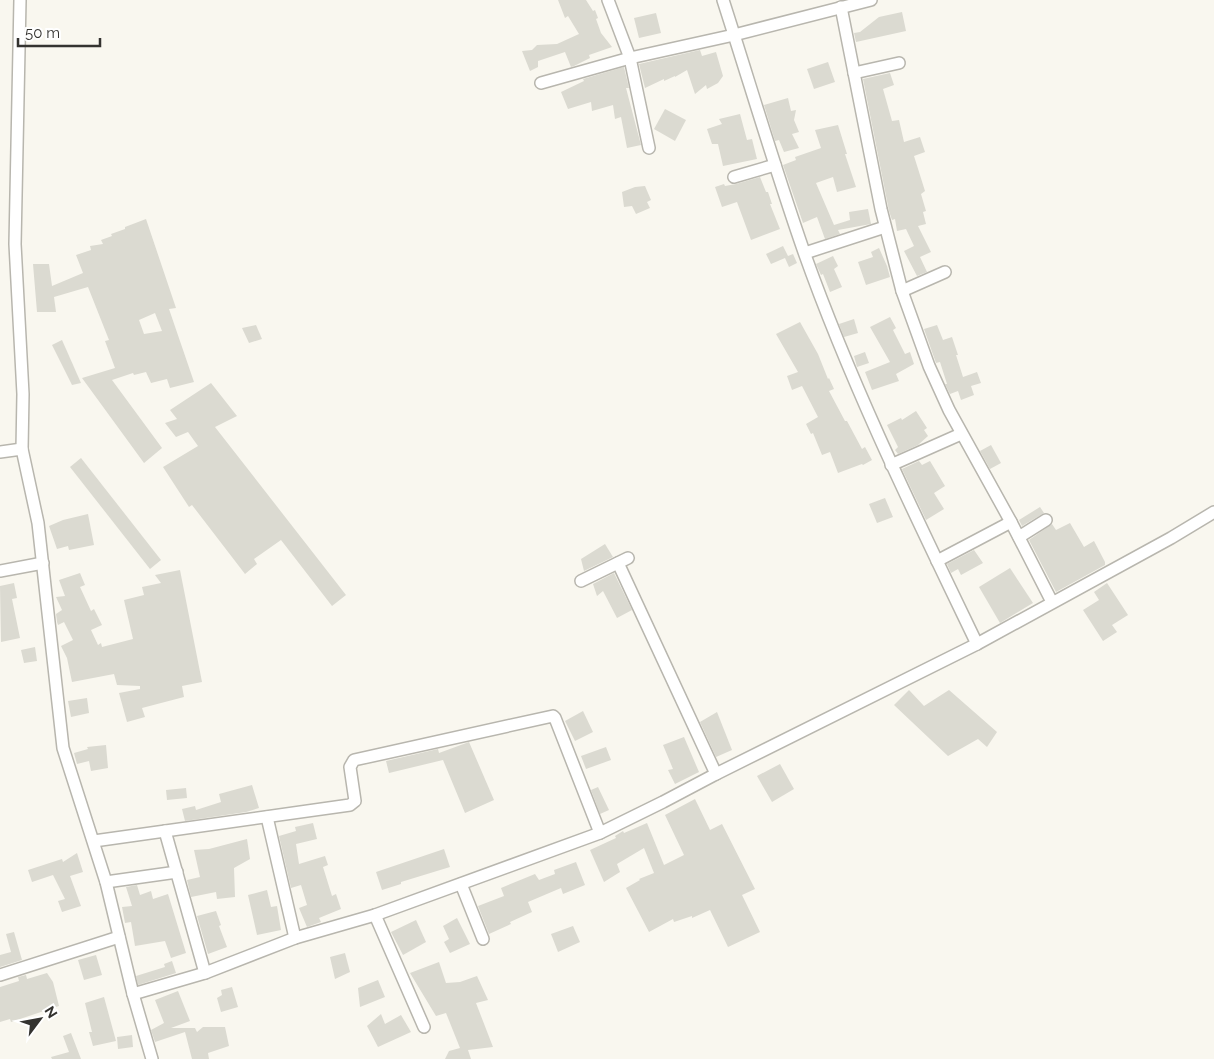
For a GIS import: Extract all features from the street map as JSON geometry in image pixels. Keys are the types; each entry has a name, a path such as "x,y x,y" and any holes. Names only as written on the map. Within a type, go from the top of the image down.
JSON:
{"street":[{"path":"20,0 15,244 23,394 22,449 38,523 64,748 106,882 152,1059"},
{"path":"608,0 630,58 649,148"},
{"path":"723,0 804,253 890,465 977,644"},
{"path":"541,83 630,58 734,35 871,0"},
{"path":"841,7 885,227 902,291 929,366 961,434 1011,522 1052,602"},
{"path":"854,73 899,63"},
{"path":"734,177 775,165"},
{"path":"804,253 885,227"},
{"path":"902,291 945,272"},
{"path":"890,465 961,434"},
{"path":"0,452 22,449"},
{"path":"134,994 205,973 295,938 375,915 600,833 977,644 1171,538 1214,512"},
{"path":"1019,537 1046,520"},
{"path":"937,562 1011,522"},
{"path":"581,581 623,561 716,774"},
{"path":"0,571 43,563"},
{"path":"94,841 353,804 355,800 350,767 354,760 553,716 600,833"},
{"path":"267,817 295,938"},
{"path":"165,831 205,973"},
{"path":"106,882 177,872"},
{"path":"461,884 483,940"},
{"path":"375,915 424,1027"},
{"path":"0,975 120,937"}],"building":[{"path":"558,0 586,0 593,11 595,10 601,33 612,47 589,55 590,58 571,67 565,52 538,61 538,67 530,71 522,51 532,50 537,45 557,44 579,34 568,16 565,18"},
{"path":"902,12 906,31 856,42 854,33 860,32 879,17"},
{"path":"656,13 661,33 639,38 634,18"},
{"path":"700,50 702,56 716,52 723,76 718,83 707,89 706,85 695,94 687,70 675,77 664,81 664,79 645,88 639,64"},
{"path":"828,62 835,82 814,89 807,69"},
{"path":"624,67 629,88 626,88 641,145 627,148 621,117 615,119 613,105 592,111 591,102 568,109 561,92 584,81 583,79"},
{"path":"890,73 894,85 883,89 892,121 899,120 904,142 920,137 925,152 914,156 925,191 921,194 926,211 923,212 926,224 918,226 931,252 920,257 927,272 917,276 904,251 914,246 906,229 897,231 895,219 892,220 889,211 863,79"},
{"path":"788,98 791,111 796,110 794,120 799,132 792,134 799,148 784,152 779,140 775,141 764,105"},
{"path":"665,109 686,120 675,141 654,129"},
{"path":"740,114 747,140 752,139 757,159 723,166 718,144 712,144 707,129 722,124 719,119"},
{"path":"838,125 856,187 837,192 833,177 816,183 834,225 850,220 849,212 868,209 871,224 838,230 840,234 825,239 817,217 803,223 783,165 796,160 795,157 821,148 815,130"},
{"path":"760,177 766,192 768,192 772,204 770,204 780,229 751,240 737,202 722,207 715,187 724,184 725,186 736,184"},
{"path":"645,186 651,200 647,202 650,208 636,214 632,206 624,207 622,192 635,187"},
{"path":"146,219 176,308 169,309 194,382 170,388 167,379 151,383 146,372 134,375 133,373 112,380 162,448 144,463 82,378 115,368 105,341 109,340 88,287 54,297 56,312 37,312 33,264 49,264 52,286 83,273 76,255 91,250 90,246 103,244 101,240 125,229 125,227","holes":["155,313 162,331 144,334 139,320"]},
{"path":"783,246 788,256 793,254 797,263 789,267 785,258 771,264 766,254"},
{"path":"879,248 890,277 866,285 858,262 873,257 871,252"},
{"path":"833,256 838,266 834,269 842,287 830,292 823,274 821,275 816,264"},
{"path":"890,317 896,328 893,330 905,354 910,352 914,364 896,374 899,381 872,390 865,372 890,362 870,327"},
{"path":"854,319 858,333 844,337 839,324"},
{"path":"800,322 818,354 834,389 829,391 862,449 865,447 872,460 863,465 838,473 830,452 822,455 813,433 811,434 806,424 818,417 802,386 792,390 787,376 798,372 776,334"},
{"path":"256,325 262,339 249,343 242,328"},
{"path":"937,325 943,340 952,337 963,377 977,372 981,383 971,386 974,395 961,400 958,391 950,394 945,384 947,384 940,362 936,363 924,329"},
{"path":"62,340 81,383 72,385 52,345"},
{"path":"865,352 869,363 857,367 854,356"},
{"path":"211,383 237,416 215,427 346,595 332,606 281,540 254,559 257,564 245,574 192,505 189,507 163,467 198,446 188,432 176,437 165,423 177,419 170,410"},
{"path":"916,411 927,428 924,430 928,436 918,445 898,454 895,450 898,447 887,425 901,418 902,420"},
{"path":"991,445 1001,463 990,469 980,451"},
{"path":"81,458 161,560 150,569 70,467"},
{"path":"919,461 922,465 930,461 945,486 934,493 944,509 926,520 902,469"},
{"path":"885,498 893,517 877,523 869,504"},
{"path":"1040,507 1044,513 1022,526 1019,520"},
{"path":"88,514 94,545 69,550 68,546 57,549 49,526 63,520"},
{"path":"1070,523 1084,547 1094,541 1105,565 1056,592 1029,540 1052,524 1056,530"},
{"path":"605,544 613,557 584,571 581,559"},
{"path":"974,550 983,563 961,575 958,569 951,573 947,564"},
{"path":"1010,568 1033,603 1000,623 979,587"},
{"path":"180,570 202,682 182,686 184,697 142,708 145,717 127,722 119,693 140,689 140,686 117,685 114,674 72,682 67,658 61,646 73,640 64,622 58,625 57,622 56,614 62,610 56,597 65,596 59,580 80,573 85,585 80,587 91,611 94,609 102,625 91,630 98,645 101,643 102,647 133,639 124,600 144,595 142,587 161,583 155,575"},
{"path":"614,573 632,610 617,618 603,591 597,596 593,584"},
{"path":"14,583 17,598 12,599 20,638 1,642 0,586"},
{"path":"1107,583 1128,615 1112,625 1117,632 1103,641 1083,610 1099,600 1094,592"},
{"path":"35,647 37,661 24,663 21,650"},
{"path":"909,690 924,706 949,690 997,732 987,747 978,739 948,756 894,705"},
{"path":"87,698 89,713 71,717 68,701"},
{"path":"583,711 593,732 575,741 565,721"},
{"path":"717,712 732,750 716,757 700,722"},
{"path":"684,737 699,772 675,784 668,770 673,769 663,745"},
{"path":"469,742 494,800 465,813 443,760 389,773 386,761 438,749 439,753"},
{"path":"106,745 108,768 91,771 89,761 77,764 74,753 88,749 87,747"},
{"path":"606,747 611,760 586,769 581,756"},
{"path":"780,764 794,789 772,802 757,776"},
{"path":"252,785 259,808 246,812 185,821 182,809 195,806 196,810 221,802 219,794"},
{"path":"598,787 609,810 600,814 591,790"},
{"path":"186,788 187,798 167,800 166,790"},
{"path":"695,799 710,830 722,824 755,889 742,895 760,932 728,947 710,910 692,918 692,916 674,922 673,919 649,932 626,888 639,879 654,873 644,848 617,864 620,872 604,882 590,850 616,838 615,836 623,831 624,833 647,823 664,865 684,855 665,815"},
{"path":"313,823 317,839 296,844 299,864 325,856 328,865 323,867 332,896 336,894 341,909 319,918 321,922 307,927 299,908 307,905 301,885 291,888 279,836 296,831 295,827"},
{"path":"247,839 250,859 234,868 235,897 217,899 216,892 191,897 187,880 200,877 194,850 209,849"},
{"path":"444,849 450,867 382,890 376,872"},
{"path":"77,853 83,872 70,876 81,906 62,912 58,901 65,899 53,875 32,882 28,870 62,859 63,862"},
{"path":"576,862 585,885 563,894 561,888 528,902 532,912 489,934 478,906 504,896 501,888 535,874 539,880 555,874 554,870"},
{"path":"137,885 140,895 151,891 153,899 168,894 186,953 171,958 165,941 135,946 131,922 125,923 122,907 132,906 126,887"},
{"path":"267,890 271,907 277,906 281,930 257,935 248,895"},
{"path":"216,911 221,925 219,926 227,947 208,954 197,916"},
{"path":"457,918 470,944 450,953 444,942 449,939 443,926"},
{"path":"416,920 426,942 403,955 391,932"},
{"path":"573,926 580,942 558,952 551,934"},
{"path":"14,932 22,960 0,967 0,955 11,952 6,934"},
{"path":"345,953 350,972 335,979 330,957"},
{"path":"96,955 102,975 84,980 78,960"},
{"path":"172,961 176,973 138,985 136,976 165,967 164,964"},
{"path":"439,962 446,983 460,982 477,976 488,1000 476,1003 493,1047 468,1050 471,1059 445,1059 449,1051 460,1048 446,1013 436,1016 410,973"},
{"path":"47,973 53,982 59,1006 11,1022 10,1019 0,1022 0,987 19,981 18,977 26,975 27,979"},
{"path":"378,980 385,997 360,1007 358,988"},
{"path":"232,987 238,1007 221,1012 217,998 222,995 221,990"},
{"path":"178,991 190,1021 171,1028 195,1028 197,1032 203,1027 225,1027 229,1046 208,1053 209,1059 192,1059 185,1032 155,1042 151,1030 164,1023 155,1000"},
{"path":"104,997 116,1041 93,1046 89,1032 92,1032 85,1003"},
{"path":"381,1014 385,1024 401,1015 411,1032 378,1047 367,1026"},
{"path":"71,1033 81,1059 52,1059 51,1057 69,1052 63,1036"},
{"path":"132,1035 133,1047 118,1049 117,1037"}]}
